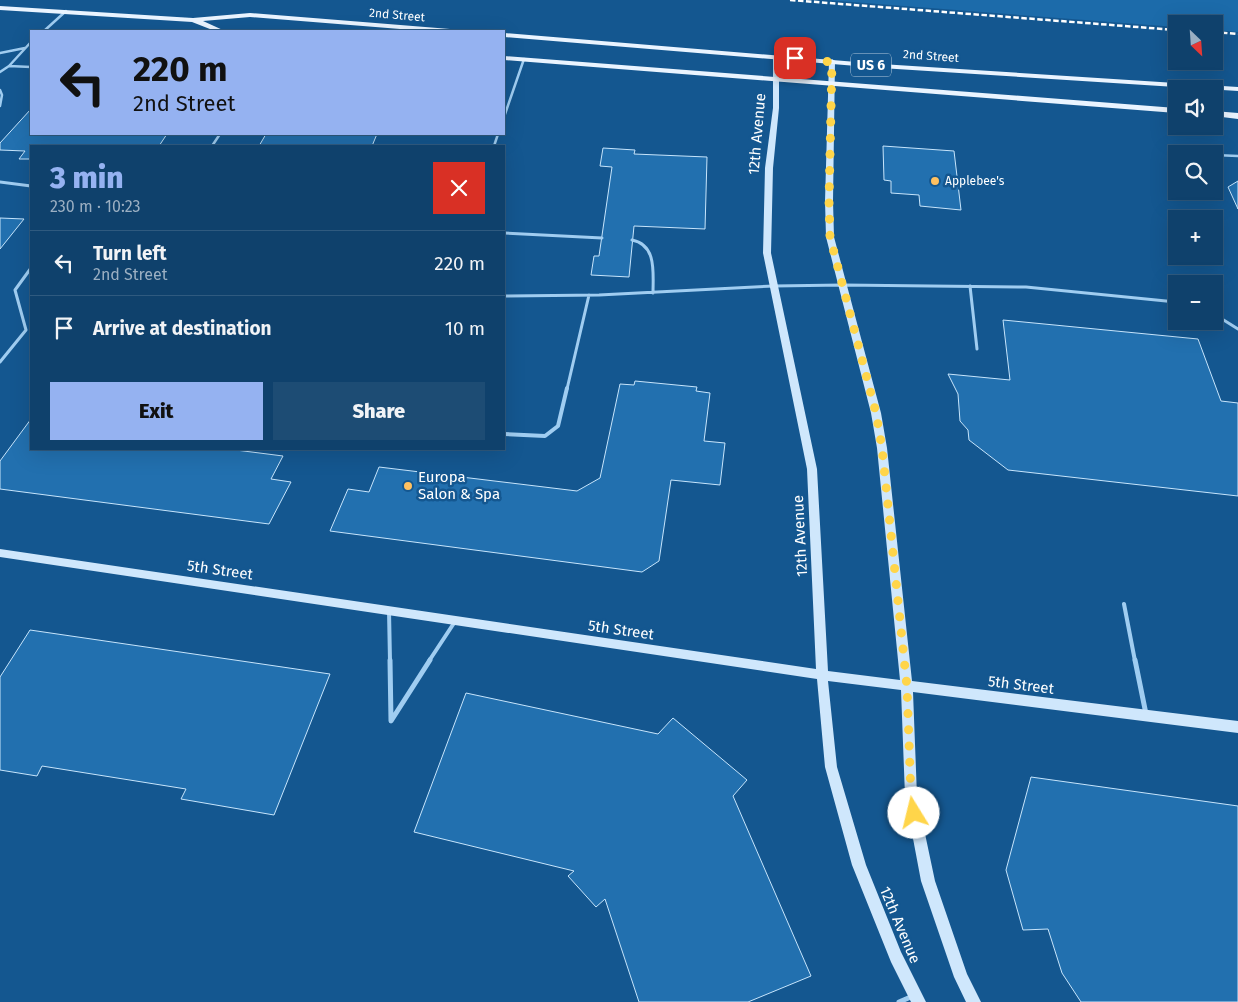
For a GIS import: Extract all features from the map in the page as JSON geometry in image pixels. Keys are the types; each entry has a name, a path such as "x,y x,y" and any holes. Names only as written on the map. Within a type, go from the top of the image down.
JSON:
{"main road":[{"name":"2nd Street","path":"0,8 193,20 250,15 438,30"},
{"name":"2nd Street","path":"193,20 218,30"},
{"name":"2nd Street","path":"505,36 832,62 1238,89"},
{"name":"12th Avenue","path":"776,57 776,108 769,168 767,254 812,469 822,675 831,767 859,865 896,957 918,998"},
{"name":"US 6","path":"505,58 1168,110"},
{"path":"832,62 830,237 876,413 880,440 907,687 911,796 928,881 961,977 974,1002"},
{"path":"1223,115 1238,116"},
{"name":"5th Street","path":"0,553 822,675 1238,728"}],"lane":[{"path":"45,30 66,11"},
{"path":"0,72 9,66 30,43"},
{"path":"0,53 26,47"},
{"path":"505,114 524,60"},
{"path":"9,66 30,67"},
{"path":"0,90 0,106"},
{"path":"1223,155 1238,156"},
{"path":"0,182 30,186"},
{"path":"505,233 602,238"},
{"path":"632,240 638,240 652,255 653,293"},
{"path":"0,362 26,330 15,290 30,269"},
{"path":"505,296 653,293 774,286 843,285 1026,287 1168,301"},
{"path":"970,286 977,349"},
{"path":"505,434 545,436 558,426 589,295"},
{"path":"1223,320 1238,329"},
{"path":"1124,604 1146,715"},
{"path":"389,611 391,721 456,620"},
{"path":"899,1002 918,998"}],"shaded area":[{"path":"826,0 1238,0 1238,32 1223,31 1223,15 1168,15 1168,26"}],"building":[{"path":"30,110 30,135 166,135 160,145 30,145 30,159 19,159 25,151 0,150 0,143"},
{"path":"265,135 377,135 372,145 260,145"},
{"path":"883,146 954,151 961,210 920,206 919,195 891,193 891,181 884,180"},
{"path":"603,148 635,150 634,154 707,157 705,229 634,226 629,277 591,275 594,256 599,256 612,167 600,166"},
{"path":"1238,181 1238,209 1228,187"},
{"path":"0,218 24,219 0,249"},
{"path":"1003,320 1198,339 1221,401 1238,403 1238,496 1008,470 969,440 968,430 960,421 958,394 948,374 1010,380"},
{"path":"635,381 697,387 696,391 710,393 704,441 725,443 720,485 671,480 659,561 642,572 330,531 348,489 369,492 379,467 577,491 600,478 620,384 634,385"},
{"path":"30,420 30,450 236,450 283,456 271,479 291,482 269,524 0,489 0,461"},
{"path":"30,630 330,674 274,815 181,799 186,789 42,766 37,776 0,770 0,677"},
{"path":"466,693 658,734 673,718 747,780 733,796 811,976 748,1002 639,1002 605,899 596,907 568,876 574,871 414,832"},
{"path":"1031,777 1238,806 1238,1002 1081,1002 1062,973 1048,929 1023,930 1006,870"}],"railway":[{"path":"790,0 1168,29"},
{"path":"1223,33 1238,34"}],"place":[{"name":"Applebee's","path":"935,181"},
{"name":"Europa Salon & Spa","path":"408,486"}],"route":[{"path":"795,58 832,62 830,237 876,413 882,448 907,687 911,796 914,813"}]}
